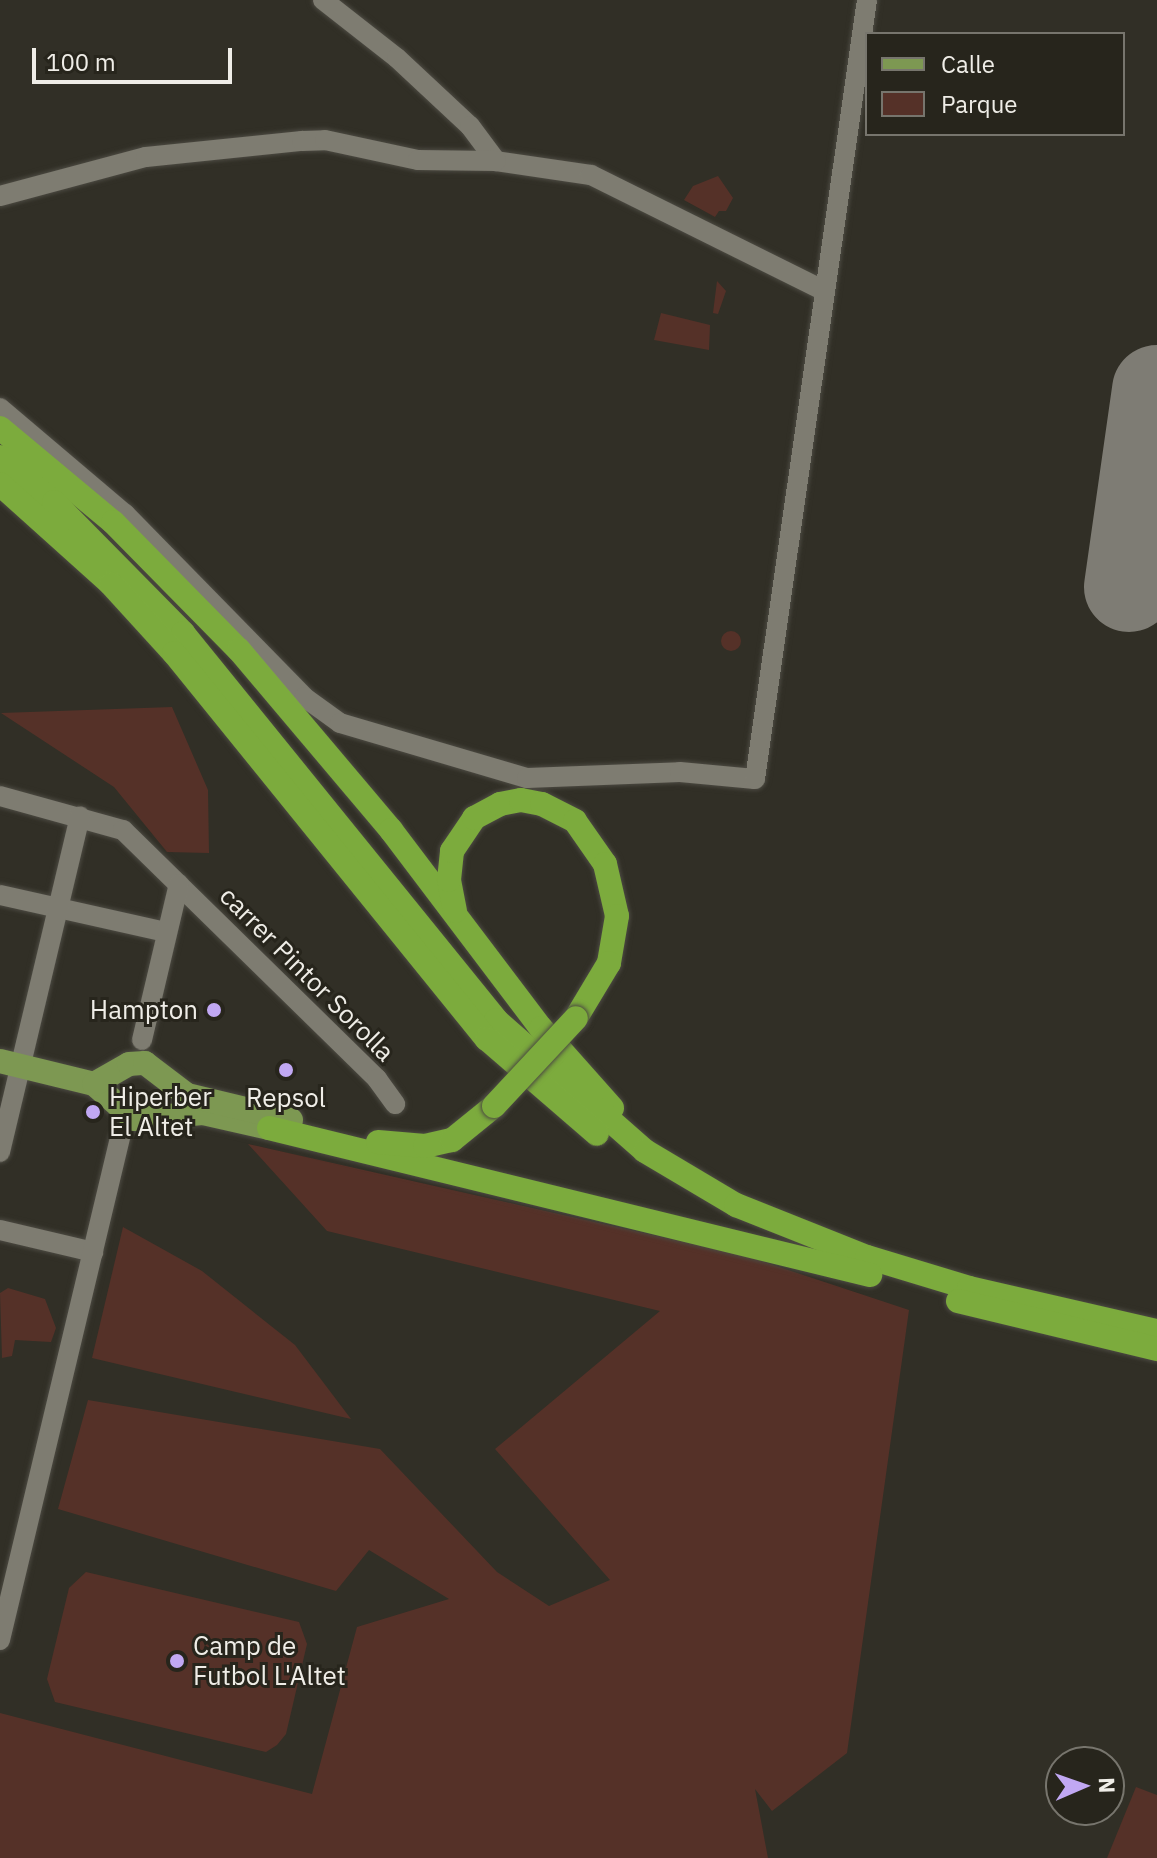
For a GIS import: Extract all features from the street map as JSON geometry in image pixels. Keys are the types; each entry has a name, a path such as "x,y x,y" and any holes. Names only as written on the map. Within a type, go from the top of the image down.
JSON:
{"highway":[{"path":"0,428 113,522 239,650 311,731 596,1092 695,1183"},
{"path":"0,457 54,502 183,633 496,1020 594,1112 695,1183 776,1224 867,1257 969,1288 1157,1331"},
{"path":"0,484 111,584 174,653 431,976 522,1073 620,1152 690,1197 870,1275"},
{"path":"280,1124 382,1143 425,1146 466,1132 576,1018 609,963 617,916 605,864 575,821 542,804 521,800 500,804 474,818 457,842 449,866 456,917"},
{"path":"280,1124 1157,1349"}],"main road":[{"path":"10,1064 195,1097 280,1124"},
{"path":"127,1083 167,1100 148,1117"},
{"path":"127,1083 148,1117"},
{"path":"148,1117 203,1113 280,1124"}],"street":[{"path":"323,0 397,58 470,126 496,161"},
{"path":"0,408 125,514 304,697 340,723 516,777 680,772 755,779 867,0"},
{"path":"0,196 146,157 325,140 418,160 496,161 591,175 825,291"},
{"name":"carrer Pintor Sorolla","path":"0,796 123,830 377,1079 395,1104"},
{"path":"0,1152 10,1064 58,909 80,816"},
{"path":"0,1640 120,1138 127,1083 142,1040 179,884"},
{"path":"0,895 58,909 167,926"},
{"path":"167,926 184,909 204,909"},
{"path":"120,1138 148,1117"},
{"path":"0,1230 93,1252"}],"green space":[{"path":"718,176 733,198 726,211 719,211 715,217 684,200 693,186"},
{"path":"717,281 726,291 718,314 713,313"},
{"path":"661,313 710,325 709,350 654,340"},
{"path":"731,631 738,634 741,641 738,648 731,651 724,648 721,641 724,634"},
{"path":"172,707 208,790 209,853 167,852 114,787 1,713"},
{"path":"248,1144 746,1256 909,1310 847,1753 772,1811 755,1789 768,1858 0,1858 0,1713 312,1794 357,1627 449,1599 369,1550 336,1591 58,1509 88,1400 380,1449 497,1572 549,1606 610,1580 495,1449 660,1311 327,1231"},
{"path":"123,1227 202,1271 295,1345 351,1419 92,1358"},
{"path":"8,1288 45,1299 56,1328 51,1342 15,1340 12,1356 2,1358 0,1293"},
{"name":"Camp de Futbol L'Altet","path":"86,1572 299,1622 307,1644 286,1734 277,1745 266,1752 55,1702 47,1679 69,1588"},
{"path":"1136,1787 1157,1795 1157,1858 1107,1858 1120,1826 1125,1826 1125,1814"}],"taxiway":[{"path":"1141,500 1143,533 1157,561"}],"runway":[{"path":"1129,587 1157,390"}],"place":[{"name":"Hampton","path":"214,1010"},
{"name":"Repsol","path":"286,1070"},
{"name":"Hiperber El Altet","path":"93,1112"},
{"name":"Camp de Futbol L'Altet","path":"177,1661"}]}
